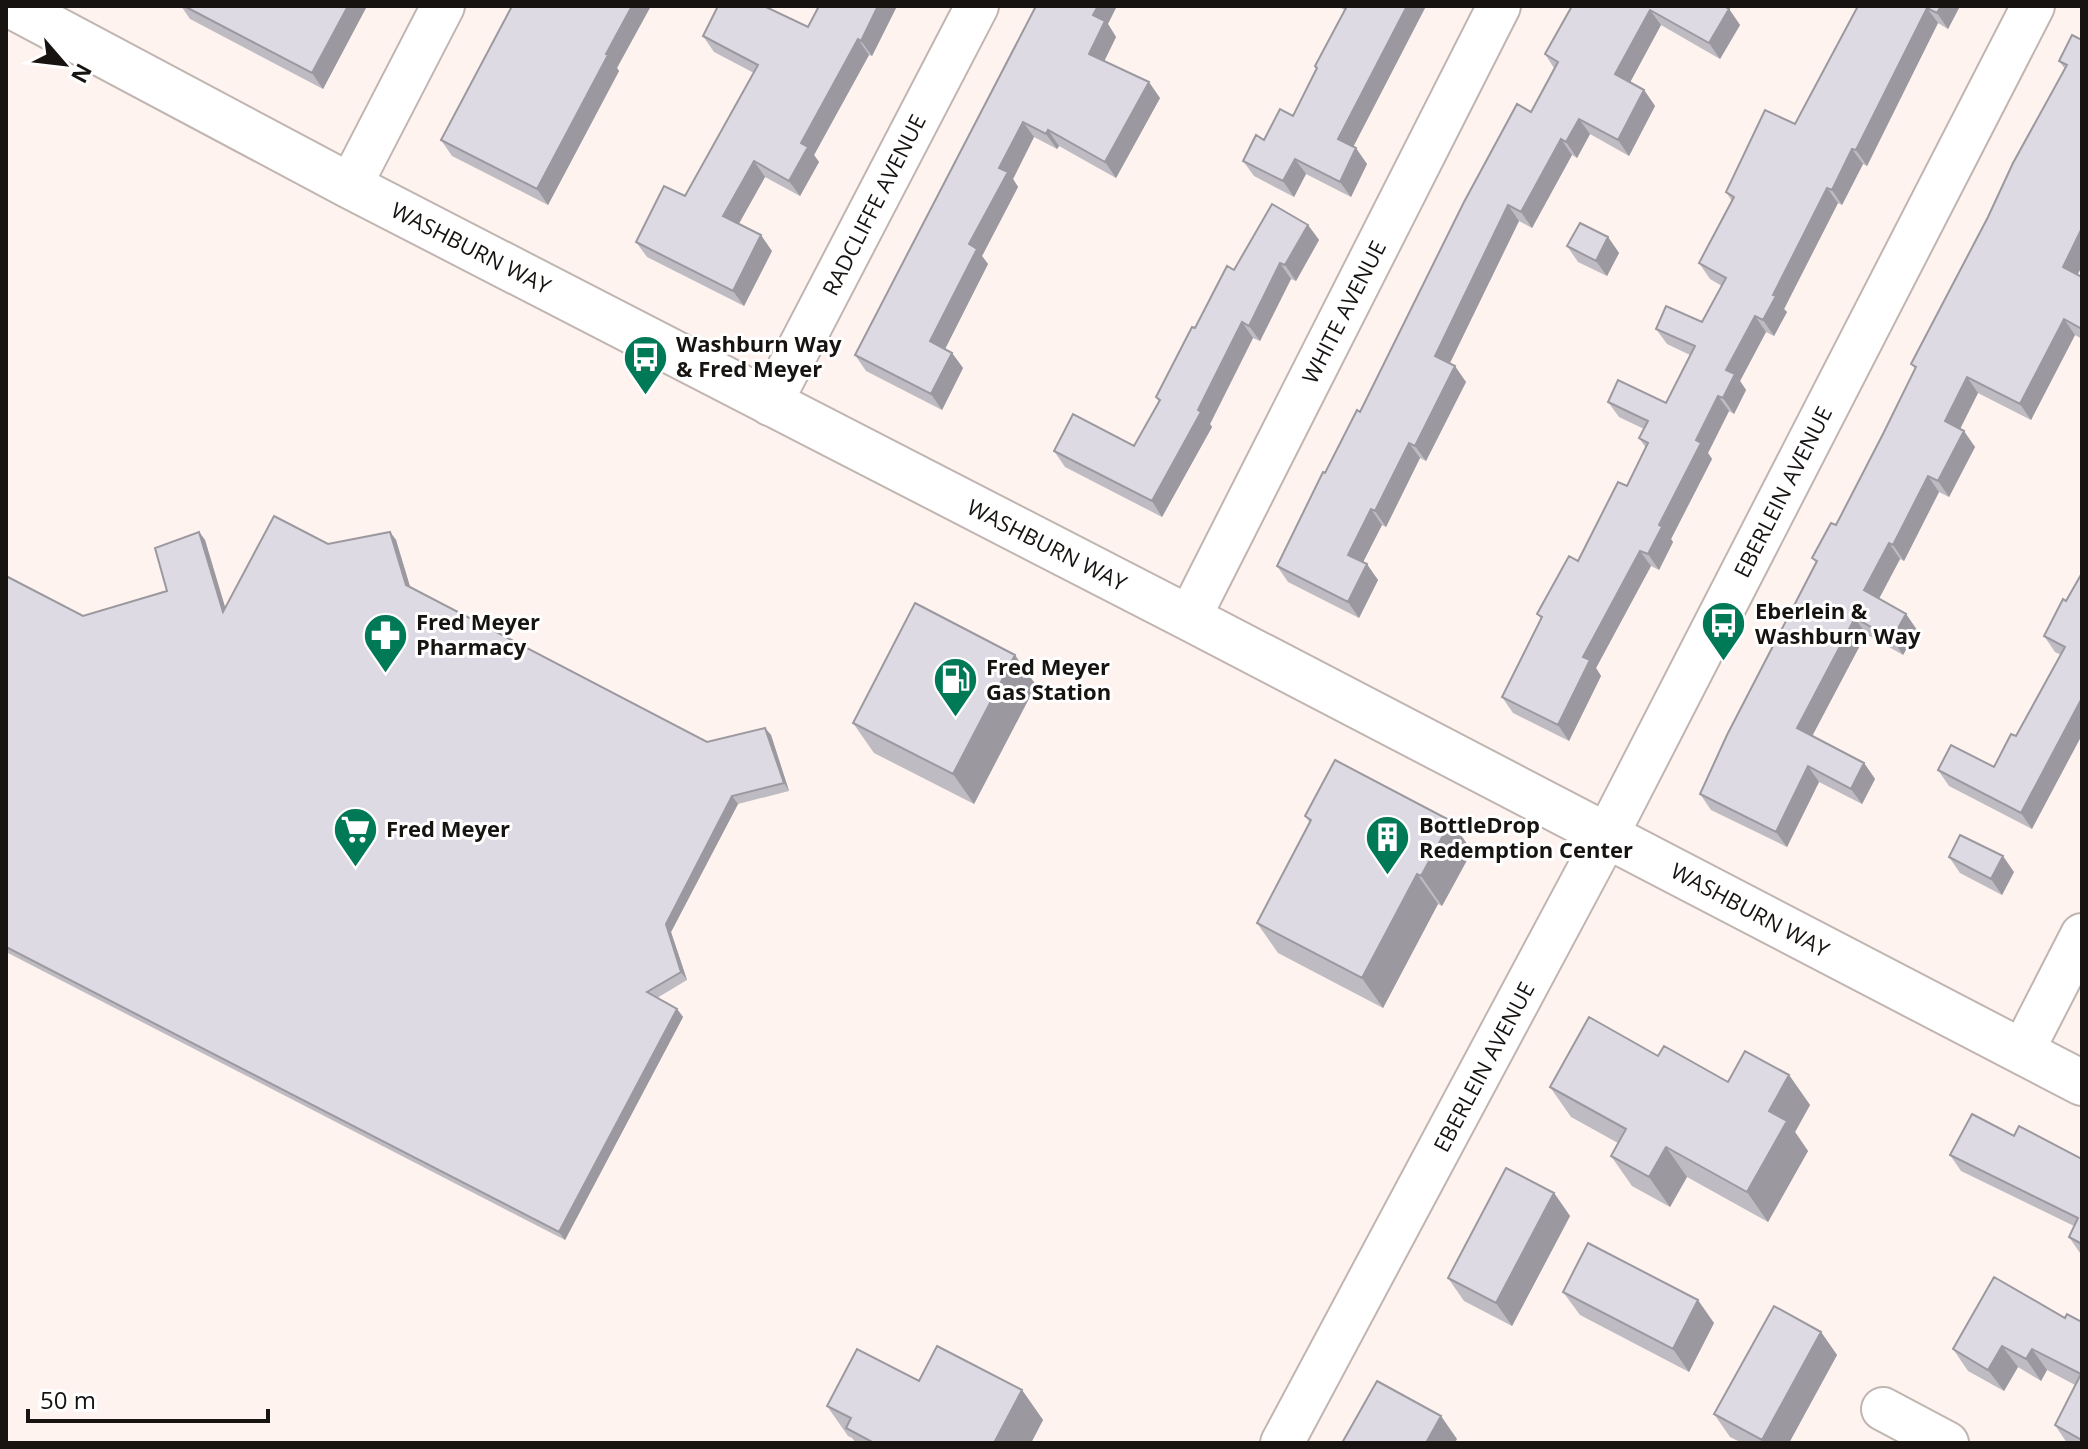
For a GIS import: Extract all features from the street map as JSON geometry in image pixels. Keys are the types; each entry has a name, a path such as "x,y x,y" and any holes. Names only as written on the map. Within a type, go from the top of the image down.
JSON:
{"main road":[{"name":"WASHBURN WAY","path":"12,6 350,186 2082,1083"}],"street":[{"path":"350,186 443,6"},
{"name":"RADCLIFFE AVENUE","path":"770,404 977,6"},
{"name":"WHITE AVENUE","path":"1189,618 1499,6"},
{"name":"EBERLEIN AVENUE","path":"1282,1443 1607,835 2033,6"},
{"path":"2022,1052 2082,935"},
{"path":"1883,1409 1947,1443"}],"building":[{"path":"184,6 348,6 312,73"},
{"path":"512,6 632,6 537,189 441,140"},
{"path":"718,6 764,6 808,27 819,6 878,6 801,143 808,147 789,181 754,161 723,216 761,235 733,291 636,242 664,186 685,196 758,65 703,36"},
{"path":"1036,6 1098,6 1093,15 1105,21 1089,54 1149,82 1105,162 1048,130 1046,134 1023,122 999,168 1008,172 969,244 977,249 930,341 952,353 931,394 855,355"},
{"path":"1347,6 1407,6 1338,139 1356,148 1340,182 1295,159 1283,181 1243,161 1256,135 1264,140 1280,109 1293,116"},
{"path":"1572,6 1724,6 1729,9 1709,43 1650,10 1615,74 1644,90 1618,140 1579,119 1566,142 1561,139 1521,212 1508,205 1435,356 1455,366 1415,446 1409,443 1375,511 1371,509 1348,555 1367,564 1348,602 1277,566 1323,472 1357,410 1360,412 1464,202 1517,104 1531,112 1558,62 1545,54"},
{"path":"1858,6 1941,6 1937,13 1927,8 1856,150 1852,149 1832,190 1827,188 1763,320 1755,316 1726,370 1735,374 1723,398 1718,396 1696,440 1701,443 1659,525 1662,527 1648,554 1640,551 1583,657 1590,660 1558,725 1502,697 1542,617 1537,614 1569,556 1578,561 1618,482 1627,486 1648,443 1639,438 1648,421 1608,402 1618,380 1666,403 1695,346 1656,329 1666,306 1702,322 1726,278 1699,263 1734,197 1726,192 1765,110 1795,124"},
{"path":"2072,35 2082,40 2082,228 2063,267 2082,277 2082,329 2064,319 2020,404 1967,377 1945,421 1964,431 1938,481 1928,476 1893,545 1889,543 1864,590 1906,614 1892,639 1855,618 1797,728 1864,763 1851,789 1808,766 1776,832 1700,794 1817,561 1812,558 1831,523 1836,525 1916,367 1911,364 2013,163 2067,65 2059,61"},
{"path":"1272,204 1308,225 1285,265 1280,263 1249,326 1242,322 1198,410 1201,412 1152,501 1054,451 1073,414 1134,446 1160,400 1156,397 1192,327 1195,328 1227,266 1234,270"},
{"path":"1580,223 1608,237 1596,261 1567,246"},
{"name":"Fred Meyer","path":"274,516 328,544 390,532 406,585 707,742 765,728 784,783 732,796 666,924 681,972 647,992 677,1009 559,1232 6,947 6,576 83,616 167,591 155,548 199,532 223,612"},
{"path":"2082,573 2082,698 2021,813 1938,770 1951,745 1994,767 2011,734 2016,736 2065,647 2044,636 2063,599 2066,601"},
{"path":"915,603 1015,655 953,774 853,723"},
{"name":"BottleDrop Redemption Center","path":"1335,760 1451,821 1421,876 1417,874 1362,978 1257,923 1311,820 1305,816"},
{"path":"1960,835 2003,856 1991,879 1949,857"},
{"path":"1589,1017 1658,1056 1664,1046 1728,1082 1745,1051 1789,1075 1769,1111 1787,1121 1747,1192 1666,1147 1649,1177 1611,1156 1626,1129 1550,1087"},
{"path":"1972,1114 2014,1136 2019,1126 2082,1159 2082,1244 2069,1237 2078,1218 1950,1155"},
{"path":"1506,1168 1554,1193 1496,1303 1448,1278"},
{"path":"1588,1243 1698,1300 1673,1349 1563,1292"},
{"path":"1994,1277 2065,1318 2067,1314 2082,1322 2082,1440 2055,1425 2081,1374 2032,1349 2026,1359 2002,1346 1988,1370 1953,1349"},
{"path":"1774,1306 1821,1332 1762,1440 1714,1414"},
{"path":"937,1346 1022,1390 994,1443 874,1443 846,1428 851,1418 827,1406 857,1349 919,1381"},
{"path":"1377,1381 1441,1416 1426,1443 1342,1443"}],"place":[{"name":"Washburn Way & Fred Meyer","path":"645,396"},
{"name":"Eberlein & Washburn Way","path":"1724,663"},
{"name":"Fred Meyer Pharmacy","path":"385,674"},
{"name":"Fred Meyer Gas Station","path":"955,719"},
{"name":"Fred Meyer","path":"355,868"},
{"name":"BottleDrop Redemption Center","path":"1388,877"}]}
